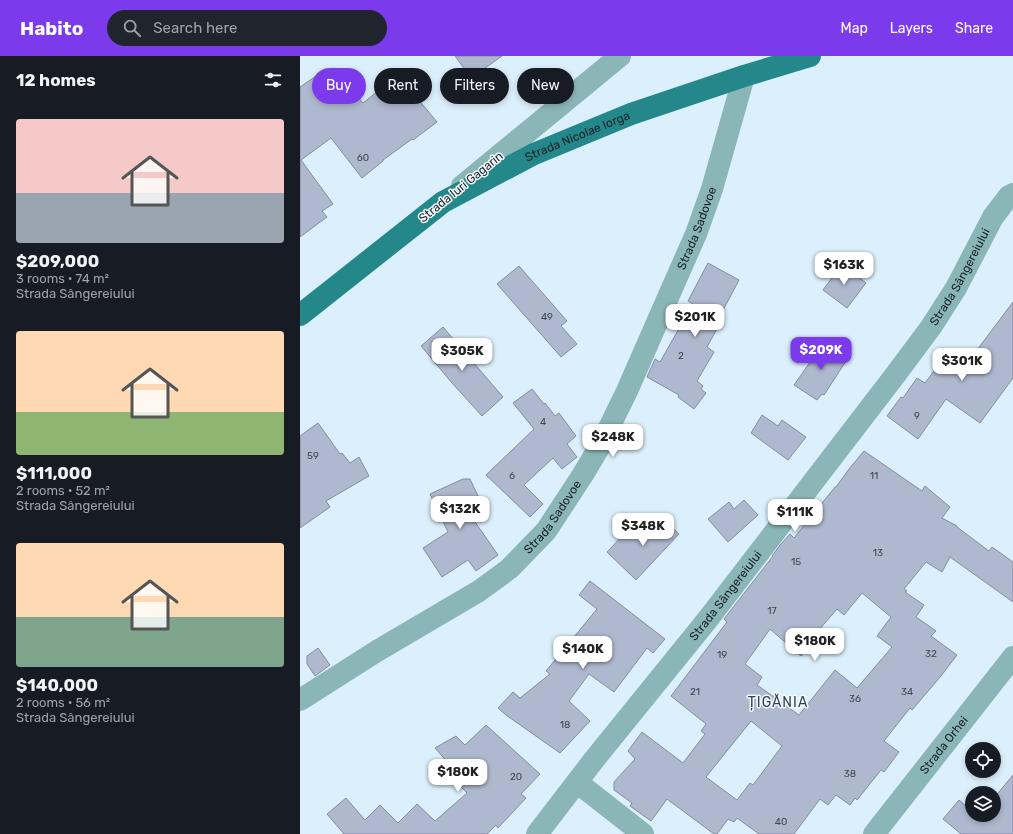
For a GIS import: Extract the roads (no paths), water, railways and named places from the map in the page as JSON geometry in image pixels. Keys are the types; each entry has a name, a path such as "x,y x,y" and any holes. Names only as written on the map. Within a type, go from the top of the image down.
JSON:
{"main road":[{"name":"Strada Nicolae Iorga","path":"443,202 534,154 631,114 744,76 810,56"},
{"name":"Strada Iuri Gagarin","path":"300,315 443,202"}],"street":[{"name":"Strada Iuri Gagarin","path":"443,202 620,56"},
{"name":"Strada Sadovoe","path":"300,700 377,651 479,590 510,569 546,531 600,446 696,234 712,189 744,76"},
{"name":"Strada Sângereiului","path":"537,834 578,783 593,761 708,619 931,327 956,288 992,217 1013,194"},
{"name":"Strada Orhei","path":"874,834 1013,657"},
{"path":"578,783 643,834"}],"district":[{"name":"ȚIGĂNIA","path":"778,702"}]}
